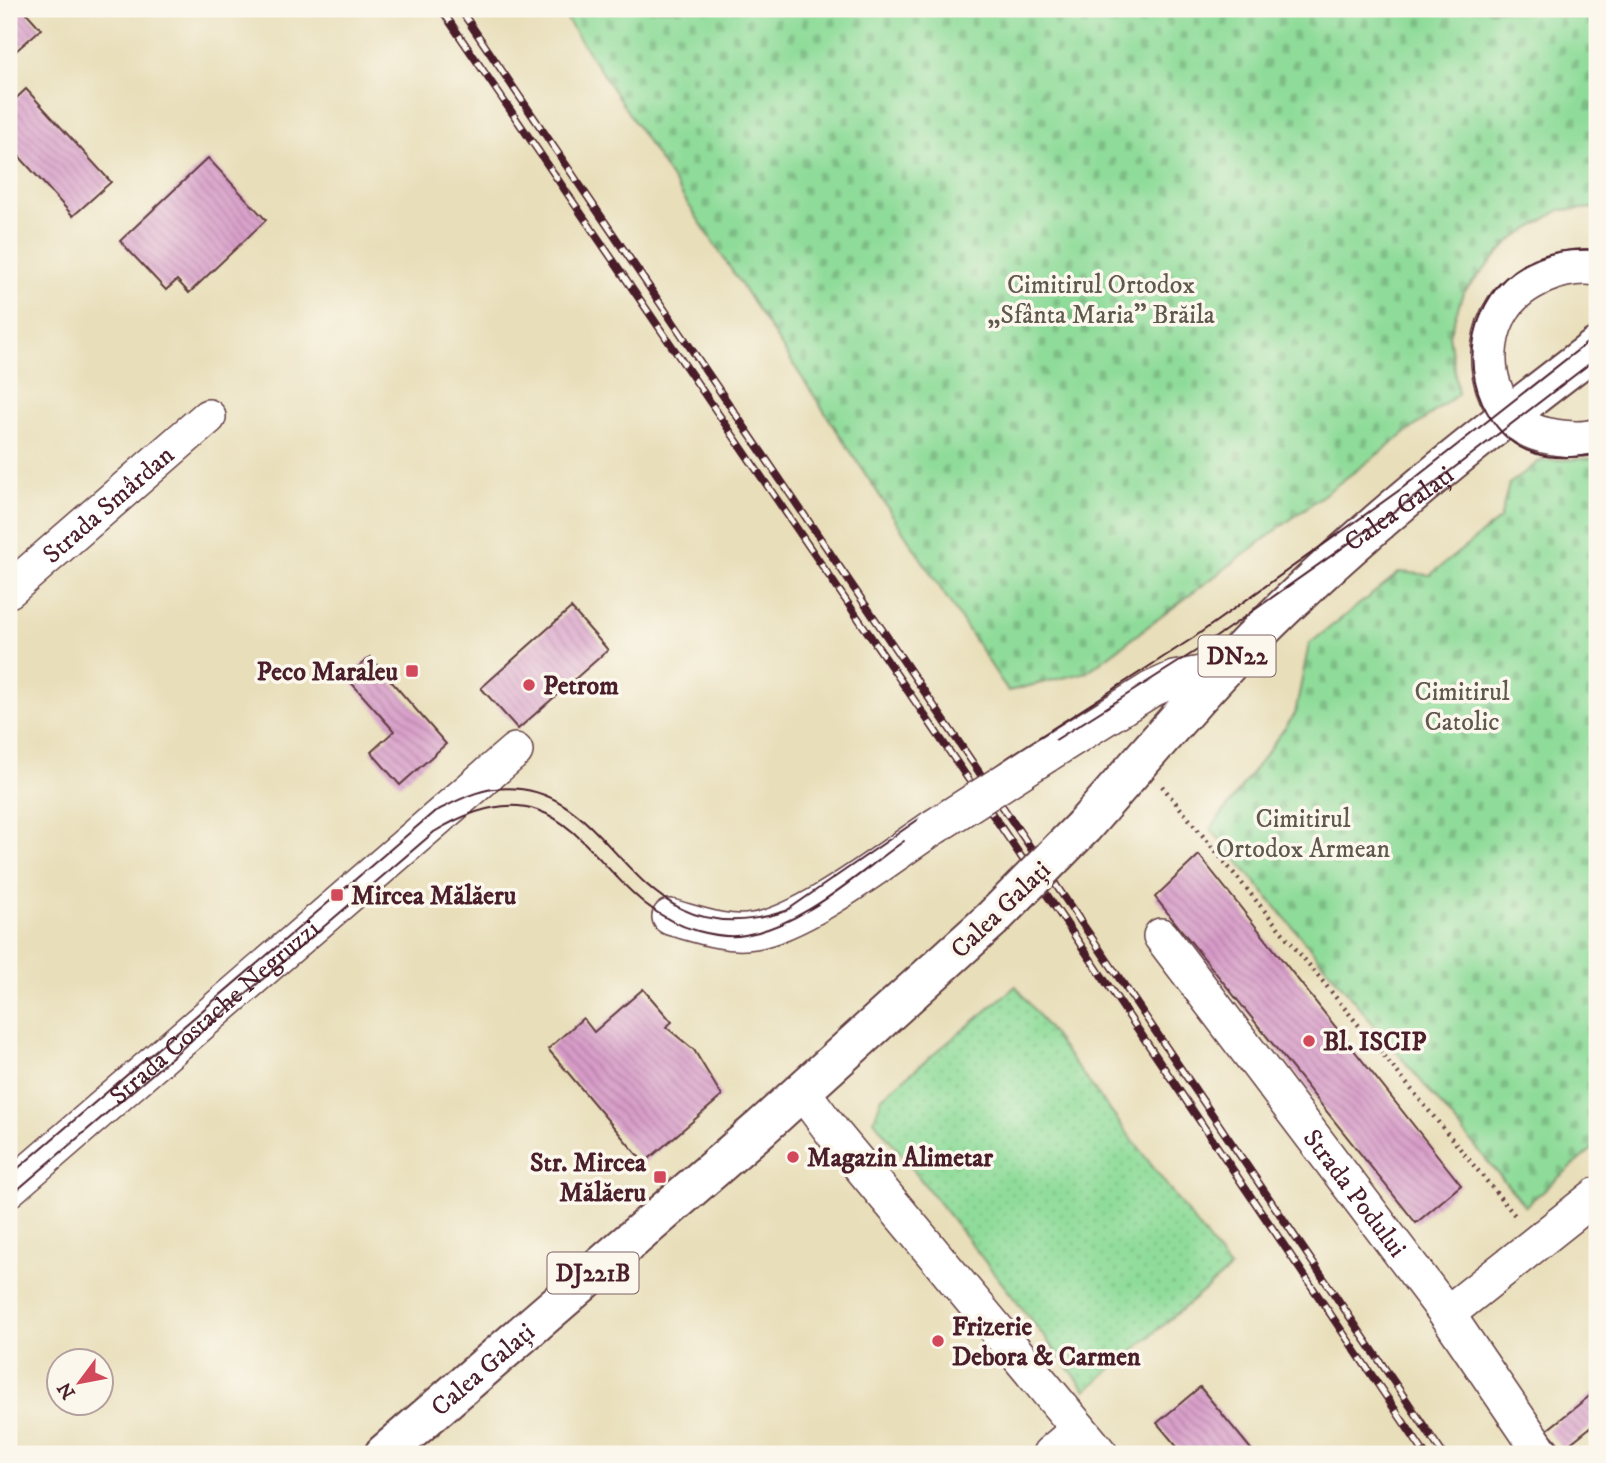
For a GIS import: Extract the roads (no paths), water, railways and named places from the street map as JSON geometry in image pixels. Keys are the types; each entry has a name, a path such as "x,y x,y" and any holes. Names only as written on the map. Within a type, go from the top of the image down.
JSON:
{"main road":[{"name":"Calea Galați","path":"384,1454 802,1091 991,920 1083,827 1223,670 1292,600 1405,498 1597,346"}],"street":[{"path":"1597,268 1569,267 1548,275 1515,294 1503,308 1495,325 1490,358 1492,383 1507,415 1536,434 1567,439 1597,436"},
{"name":"Strada Smârdan","path":"9,590 208,417"},
{"path":"670,916 701,926 739,931 753,931 792,920 1150,690 1174,679 1223,670"},
{"name":"Strada Costache Negruzzi","path":"9,1189 515,751"},
{"name":"Strada Podului","path":"1161,936 1447,1314 1542,1454"},
{"path":"802,1091 834,1134 1090,1442 1049,1454"},
{"path":"1447,1314 1597,1195"}],"tram line":[{"path":"1597,250 1549,254 1514,271 1498,286 1485,305 1477,325 1473,347 1473,369 1478,391 1487,412 1501,432 1519,447 1549,457 1597,454"},
{"path":"9,1176 434,812 479,792 494,789 536,792 570,809 655,892 689,912 732,920 786,911 1010,756 1193,638 1401,489 1597,335"},
{"path":"1005,772 1199,649 1433,484 1597,358"},
{"path":"9,1197 434,832 483,810 521,806 552,817 579,838 630,891 661,915 698,931 727,936 745,935 767,929 809,910 904,841"}],"railway":[{"path":"441,9 999,824 1425,1454"},
{"path":"460,9 1443,1454"}],"place":[{"name":"Peco Maraleu","path":"412,671"},
{"name":"Petrom","path":"529,685"},
{"name":"Mircea Mălăeru","path":"337,895"},
{"name":"Bl. ISCIP","path":"1309,1041"},
{"name":"Magazin Alimetar","path":"793,1157"},
{"name":"Str. Mircea Mălăeru","path":"660,1177"},
{"name":"Frizerie Debora & Carmen","path":"938,1341"}],"park label":[{"name":"Cimitirul Ortodox „Sfânta Maria” Brăila","path":"1101,299"},
{"name":"Cimitirul Catolic","path":"1462,706"},
{"name":"Cimitirul Ortodox Armean","path":"1303,833"}]}
